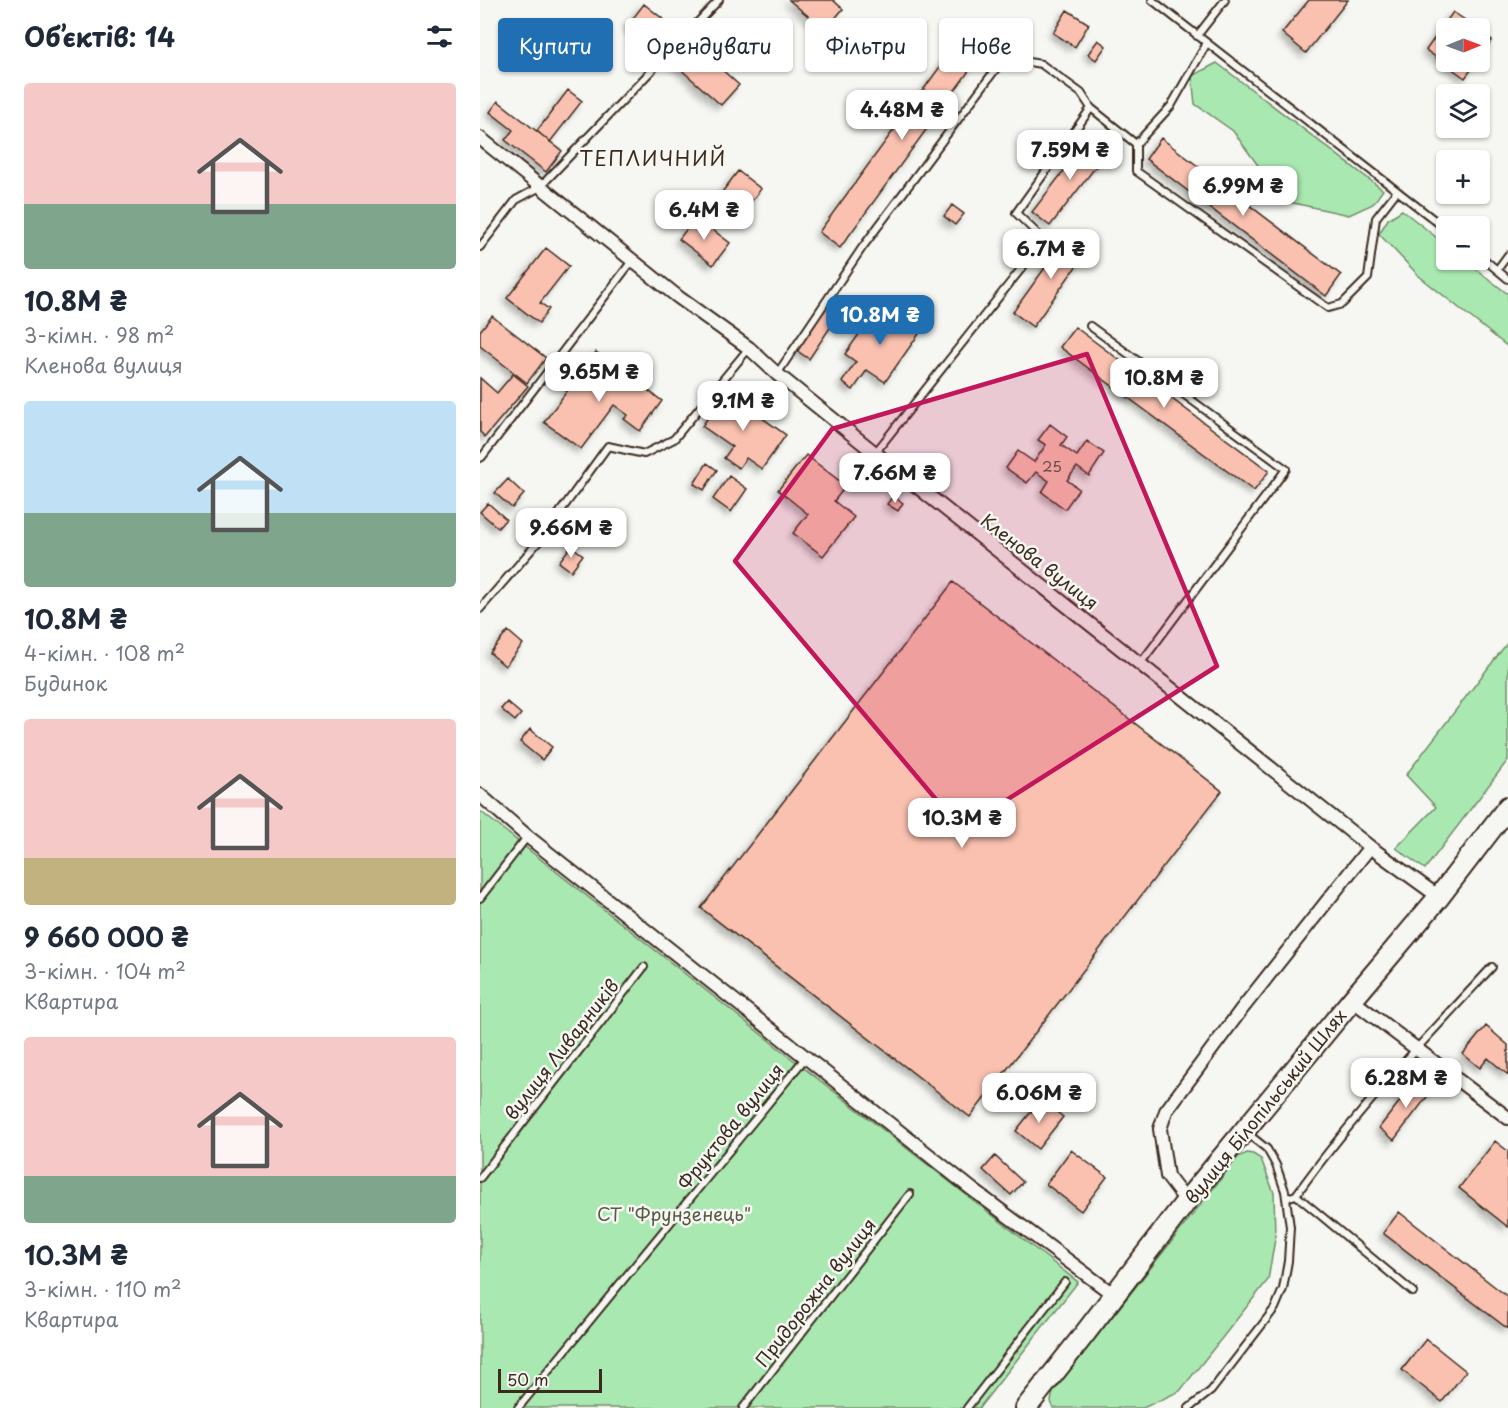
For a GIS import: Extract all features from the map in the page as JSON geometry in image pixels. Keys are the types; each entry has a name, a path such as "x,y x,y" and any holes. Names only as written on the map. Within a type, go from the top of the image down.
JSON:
{"main road":[{"name":"вулиця Білопільський Шлях","path":"1026,1408 1188,1199 1439,897 1508,807"}],"street":[{"name":"Кленова вулиця","path":"480,138 678,297 749,348 777,374 875,453 1370,847 1439,897"},
{"path":"480,795 527,836 973,1190 1114,1295"},
{"path":"1188,1199 1180,1193 1167,1176 1160,1129 1166,1112 1241,1010 1370,847"},
{"path":"1352,1000 1508,1118"}],"lane":[{"path":"480,247 516,200 540,186 718,0"},
{"path":"1152,0 1436,221"},
{"path":"1197,36 1226,0"},
{"path":"1207,43 1170,106 1136,144 1136,171 1328,308 1342,304 1368,278 1376,218 1396,191"},
{"path":"777,374 862,248 1004,58 1041,64 1081,93 1091,108 1136,144"},
{"path":"875,453 1044,240 1016,213 1091,108"},
{"path":"1497,270 1508,255"},
{"path":"480,458 632,261"},
{"path":"1490,264 1508,279"},
{"path":"1090,326 1286,469 1140,664"},
{"path":"480,609 539,541 608,446 644,454 674,439 749,348"},
{"path":"480,898 527,836"},
{"name":"вулиця Ливарників","path":"480,1178 644,967"},
{"path":"1286,1198 1296,1196 1319,1163 1416,1049 1492,967"},
{"name":"Фруктова вулиця","path":"518,1408 806,1057"},
{"path":"1189,1408 1211,1391 1275,1308 1283,1289 1288,1261 1290,1227 1285,1191 1276,1165 1267,1149 1245,1131"},
{"name":"Придорожна вулиця","path":"743,1408 910,1194"},
{"path":"1296,1196 1413,1292"},
{"path":"967,1408 1065,1282"}],"highlighted area":[{"path":"1087,354 1217,666 961,829 735,561 832,429"}],"green space":[{"path":"1217,63 1383,190 1373,204 1349,215 1284,201 1233,131 1195,104 1192,76"},
{"path":"1402,210 1436,237 1436,270 1477,270 1508,294 1508,347 1419,276 1379,234 1388,219"},
{"path":"1508,642 1508,760 1425,869 1396,848 1436,807 1406,775"},
{"name":"СТ \"Фрунзенець\"","path":"480,811 1078,1282 979,1408 480,1408"},
{"path":"1247,1153 1261,1159 1274,1193 1275,1239 1268,1280 1180,1391 1143,1408 1053,1408 1051,1401 1053,1392 1238,1157"}],"building":[{"path":"789,0 833,0 843,9 835,18 811,18"},
{"path":"1309,0 1348,0 1306,53 1282,33"},
{"path":"644,4 662,18 633,18"},
{"path":"1067,10 1089,24 1075,47 1053,33"},
{"path":"1453,12 1462,18 1449,18"},
{"path":"1436,36 1436,57 1426,50"},
{"path":"1098,40 1106,46 1096,60 1088,54"},
{"path":"939,68 939,72 968,72 840,248 819,232"},
{"path":"684,72 725,72 739,85 721,105"},
{"path":"1457,72 1470,72 1465,78"},
{"path":"568,90 582,101 550,142 537,131"},
{"path":"498,101 562,151 546,172 505,140 513,130 490,112"},
{"path":"1090,137 1108,151 1050,226 1032,212"},
{"path":"1161,138 1341,275 1326,296 1146,159"},
{"path":"738,171 761,189 736,222 713,204"},
{"path":"952,205 964,214 955,225 944,216"},
{"path":"696,217 730,243 713,265 679,239"},
{"path":"1070,233 1090,247 1033,327 1013,312"},
{"path":"546,248 569,266 540,303 549,309 539,323 507,298"},
{"path":"881,303 921,331 885,382 867,370 853,390 842,382 856,362 845,354"},
{"path":"828,304 840,313 809,359 796,350"},
{"path":"492,316 546,358 527,383 480,346 480,331"},
{"path":"1075,327 1269,471 1254,491 1060,347"},
{"path":"596,352 608,361 605,365 639,390 642,386 662,401 640,431 624,419 628,415 614,405 581,449 544,422"},
{"path":"513,374 528,386 485,437 480,432 480,378 497,393"},
{"path":"726,392 786,435 762,469 746,458 739,468 724,458 732,447 702,426"},
{"path":"1050,424 1067,437 1061,445 1077,456 1087,441 1104,453 1089,476 1077,467 1067,480 1079,489 1065,509 1042,492 1049,481 1036,472 1027,483 1006,468 1018,451 1034,462 1046,445 1038,440"},
{"path":"806,455 846,486 834,501 854,517 823,556 793,533 808,514 778,490"},
{"path":"707,463 717,470 704,490 694,484"},
{"path":"729,476 747,489 731,512 713,499"},
{"path":"508,479 524,494 512,508 495,493"},
{"path":"893,496 903,503 898,511 887,504"},
{"path":"488,503 506,519 498,528 480,512"},
{"path":"571,546 583,555 571,571 559,562"},
{"path":"953,582 1222,791 970,1117 701,908"},
{"path":"508,631 523,644 505,666 490,653"},
{"path":"507,702 521,714 515,721 501,709"},
{"path":"530,729 552,747 542,760 520,742"},
{"path":"1486,1026 1508,1045 1508,1075 1488,1058 1480,1068 1463,1054"},
{"path":"1418,1078 1433,1089 1394,1140 1379,1128"},
{"path":"1041,1099 1063,1117 1038,1149 1016,1131"},
{"path":"1495,1141 1508,1151 1508,1227 1459,1188"},
{"path":"1071,1150 1107,1177 1081,1211 1046,1184"},
{"path":"995,1156 1023,1182 1011,1195 983,1170"},
{"path":"1399,1212 1508,1297 1508,1329 1383,1233"},
{"path":"1426,1339 1466,1371 1442,1402 1402,1370"}],"district":[{"name":"ТЕПЛИЧНИЙ","path":"653,158"}]}
